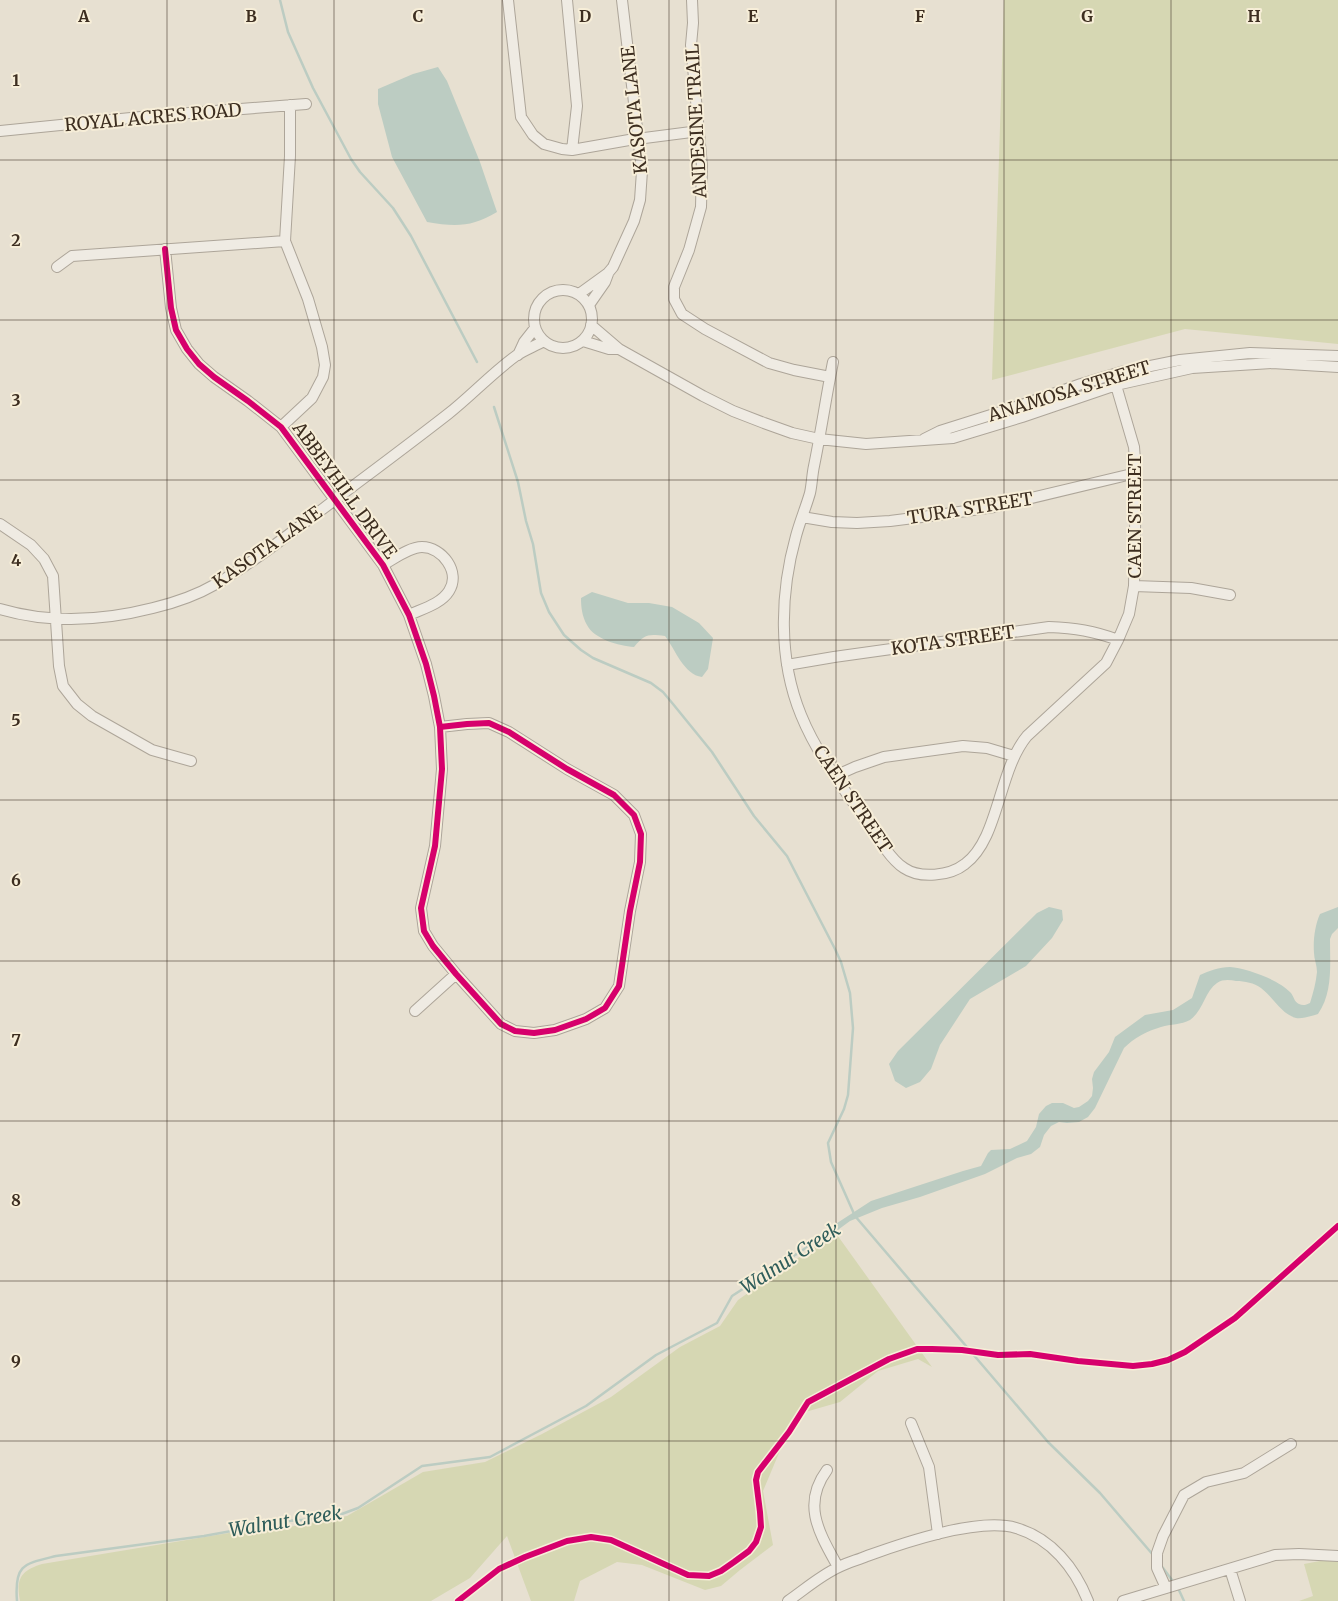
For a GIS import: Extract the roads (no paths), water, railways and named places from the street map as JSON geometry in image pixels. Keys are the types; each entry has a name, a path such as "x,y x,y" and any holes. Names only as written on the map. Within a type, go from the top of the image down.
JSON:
{"street":[{"path":"508,0 521,117 533,135 544,144 572,150 639,138 699,131"},
{"path":"567,0 577,106 572,150"},
{"name":"KASOTA LANE","path":"518,355 524,342 535,328 534,313 536,305 541,299 556,291 564,290 579,294 608,273 613,267 630,231 640,200 642,171 622,0"},
{"name":"ANDESINE TRAIL","path":"692,0 693,23 691,45 702,166 700,207 693,236 674,287 674,299 682,314 705,329 769,363 830,377"},
{"name":"ROYAL ACRES ROAD","path":"0,131 306,104"},
{"path":"281,427 312,398 323,377 325,365 322,347 308,300 285,241 290,156 290,105"},
{"path":"57,267 72,256 285,241"},
{"name":"ABBEYHILL DRIVE","path":"165,249 171,308 176,330 187,349 214,378 248,401 281,427 383,565 409,615 426,664 434,696 440,727 442,768 435,846 421,908 424,931 433,946 456,974 501,1024 515,1031 534,1033 555,1030 586,1019 605,1008 619,986 630,911 640,862 641,834 634,815 614,795 567,769 509,732 489,723 440,727"},
{"name":"KASOTA LANE","path":"589,305 605,282 608,273"},
{"path":"535,328 544,341 556,347 566,347 583,341 587,336 591,317 589,305 579,294"},
{"name":"ANAMOSA STREET","path":"590,325 619,349 703,396 764,423 792,433 819,439 866,444 953,438 1022,417 1114,380 1180,360 1250,353 1338,356"},
{"name":"KASOTA LANE","path":"0,609 19,615 56,619 107,618 175,602 214,585 250,563 336,499 448,414 518,355 544,341"},
{"name":"ANAMOSA STREET","path":"583,341 609,349 619,349"},
{"name":"CAEN STREET","path":"833,362 810,492 796,536 787,575 784,609 787,665 801,714 809,732 835,776 870,824 889,855 905,869 918,874 936,874 953,870 965,864 978,850 988,832 1014,756 1020,745 1106,663 1118,640 1128,614 1134,586 1136,473 1134,447 1114,380"},
{"name":"ANAMOSA STREET","path":"1114,380 1192,368 1272,363 1338,368"},
{"name":"TURA STREET","path":"802,517 832,522 857,523 908,519 994,507 1136,473"},
{"path":"0,524 31,545 44,559 52,576 59,666 63,686 77,704 92,716 152,750 191,760"},
{"path":"383,565 420,547 434,549 444,556 451,568 452,581 449,591 439,601 409,615"},
{"path":"1134,586 1191,588 1230,594"},
{"name":"KOTA STREET","path":"787,665 863,652 1049,627 1092,631 1118,640"},
{"path":"835,776 884,757 963,746 987,748 1014,756"},
{"path":"416,1010 456,974"},
{"path":"911,1423 929,1467 938,1534"},
{"path":"1166,1588 1157,1568 1157,1553 1163,1536 1184,1495 1206,1482 1244,1473 1291,1444"},
{"path":"827,1470 820,1479 815,1496 814,1510 820,1534 838,1567"},
{"path":"788,1601 838,1567 895,1546 938,1534 990,1525 1016,1528 1033,1535 1053,1548 1068,1563 1081,1584 1088,1601"},
{"path":"1123,1601 1261,1559 1280,1555 1338,1556"},
{"path":"1230,1569 1240,1601"}],"waterway":[{"path":"280,0 288,32 313,88 351,159 360,172 393,208 411,236 477,362"},
{"path":"494,407 518,482 533,544 541,593 549,612 564,635 581,650 593,658 651,683 663,692 712,752 754,816 787,856 841,962 850,993 853,1028 848,1095 844,1109 828,1143 831,1162 855,1216 1048,1442 1100,1493 1154,1556"},
{"name":"Walnut Creek","path":"17,1601 17,1579 23,1568 36,1561 56,1556 204,1536 287,1521 331,1518 358,1508 422,1466 490,1457 586,1406 656,1355 717,1323 732,1296 835,1229"},
{"path":"1160,1564 1175,1584"},
{"path":"1178,1588 1184,1601"}]}
